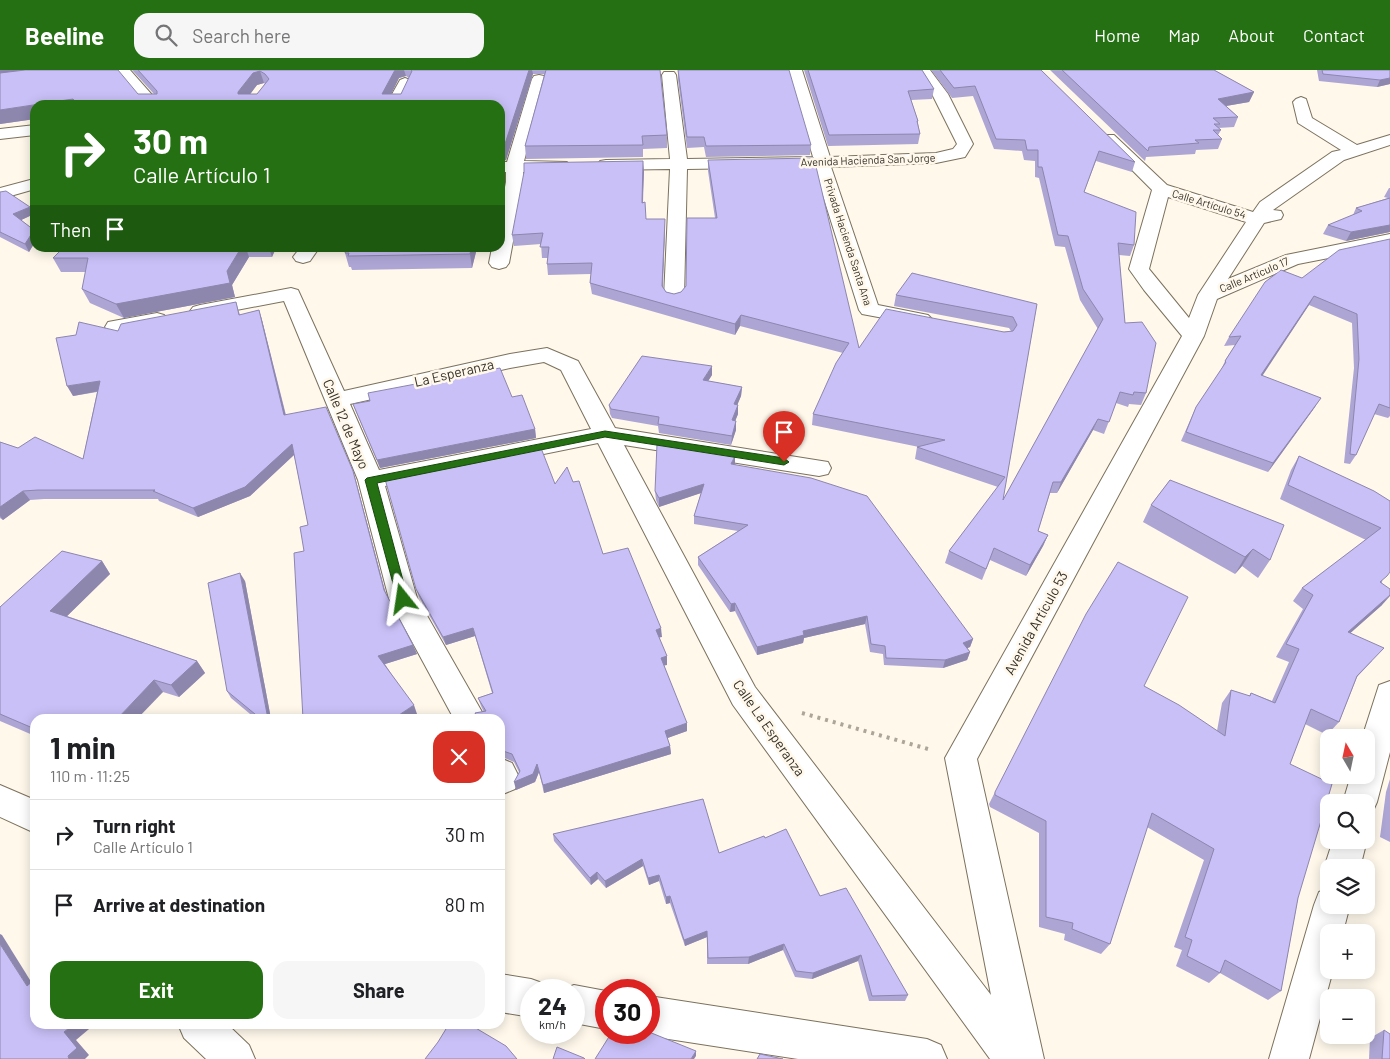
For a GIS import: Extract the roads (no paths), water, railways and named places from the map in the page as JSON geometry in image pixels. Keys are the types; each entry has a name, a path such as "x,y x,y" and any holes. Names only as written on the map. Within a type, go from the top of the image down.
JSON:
{"street":[{"path":"116,70 125,73 149,100"},
{"path":"794,70 822,155 821,162"},
{"name":"Avenida Hacienda San Jorge","path":"507,167 821,162 936,158 959,154 965,144 940,94 923,70"},
{"path":"669,75 679,163 674,297"},
{"path":"505,233 515,182 507,167 539,79"},
{"path":"396,100 405,83"},
{"path":"1301,102 1304,120 1355,151"},
{"name":"Calle Artículo 54","path":"1100,130 1160,189 1257,219"},
{"path":"0,134 30,131"},
{"name":"Avenida Artículo 53","path":"1024,1059 961,758 1193,336 1208,295 1266,206 1338,156 1390,140"},
{"path":"1257,219 1285,213 1358,161 1390,151"},
{"name":"Privada Hacienda Santa Ana","path":"821,162 869,310 944,324"},
{"path":"0,194 30,185"},
{"name":"Calle Artículo 54","path":"1160,189 1139,268 1150,286 1193,336"},
{"name":"Calle Artículo 17","path":"1208,295 1293,259 1390,240"},
{"path":"499,263 501,252"},
{"name":"Calle 12 de Mayo","path":"116,327 291,294 371,480 403,599 467,714"},
{"name":"La Esperanza","path":"336,400 510,361 547,355 570,366"},
{"name":"Calle La Esperanza","path":"570,366 744,696 1015,1059"},
{"path":"371,480 605,434 819,468"},
{"path":"1362,794 1390,694"},
{"path":"0,800 30,815"},
{"path":"1289,1059 1329,914"},
{"path":"505,994 520,996"},
{"path":"660,1018 927,1059"},
{"path":"203,1029 236,1059"}]}
